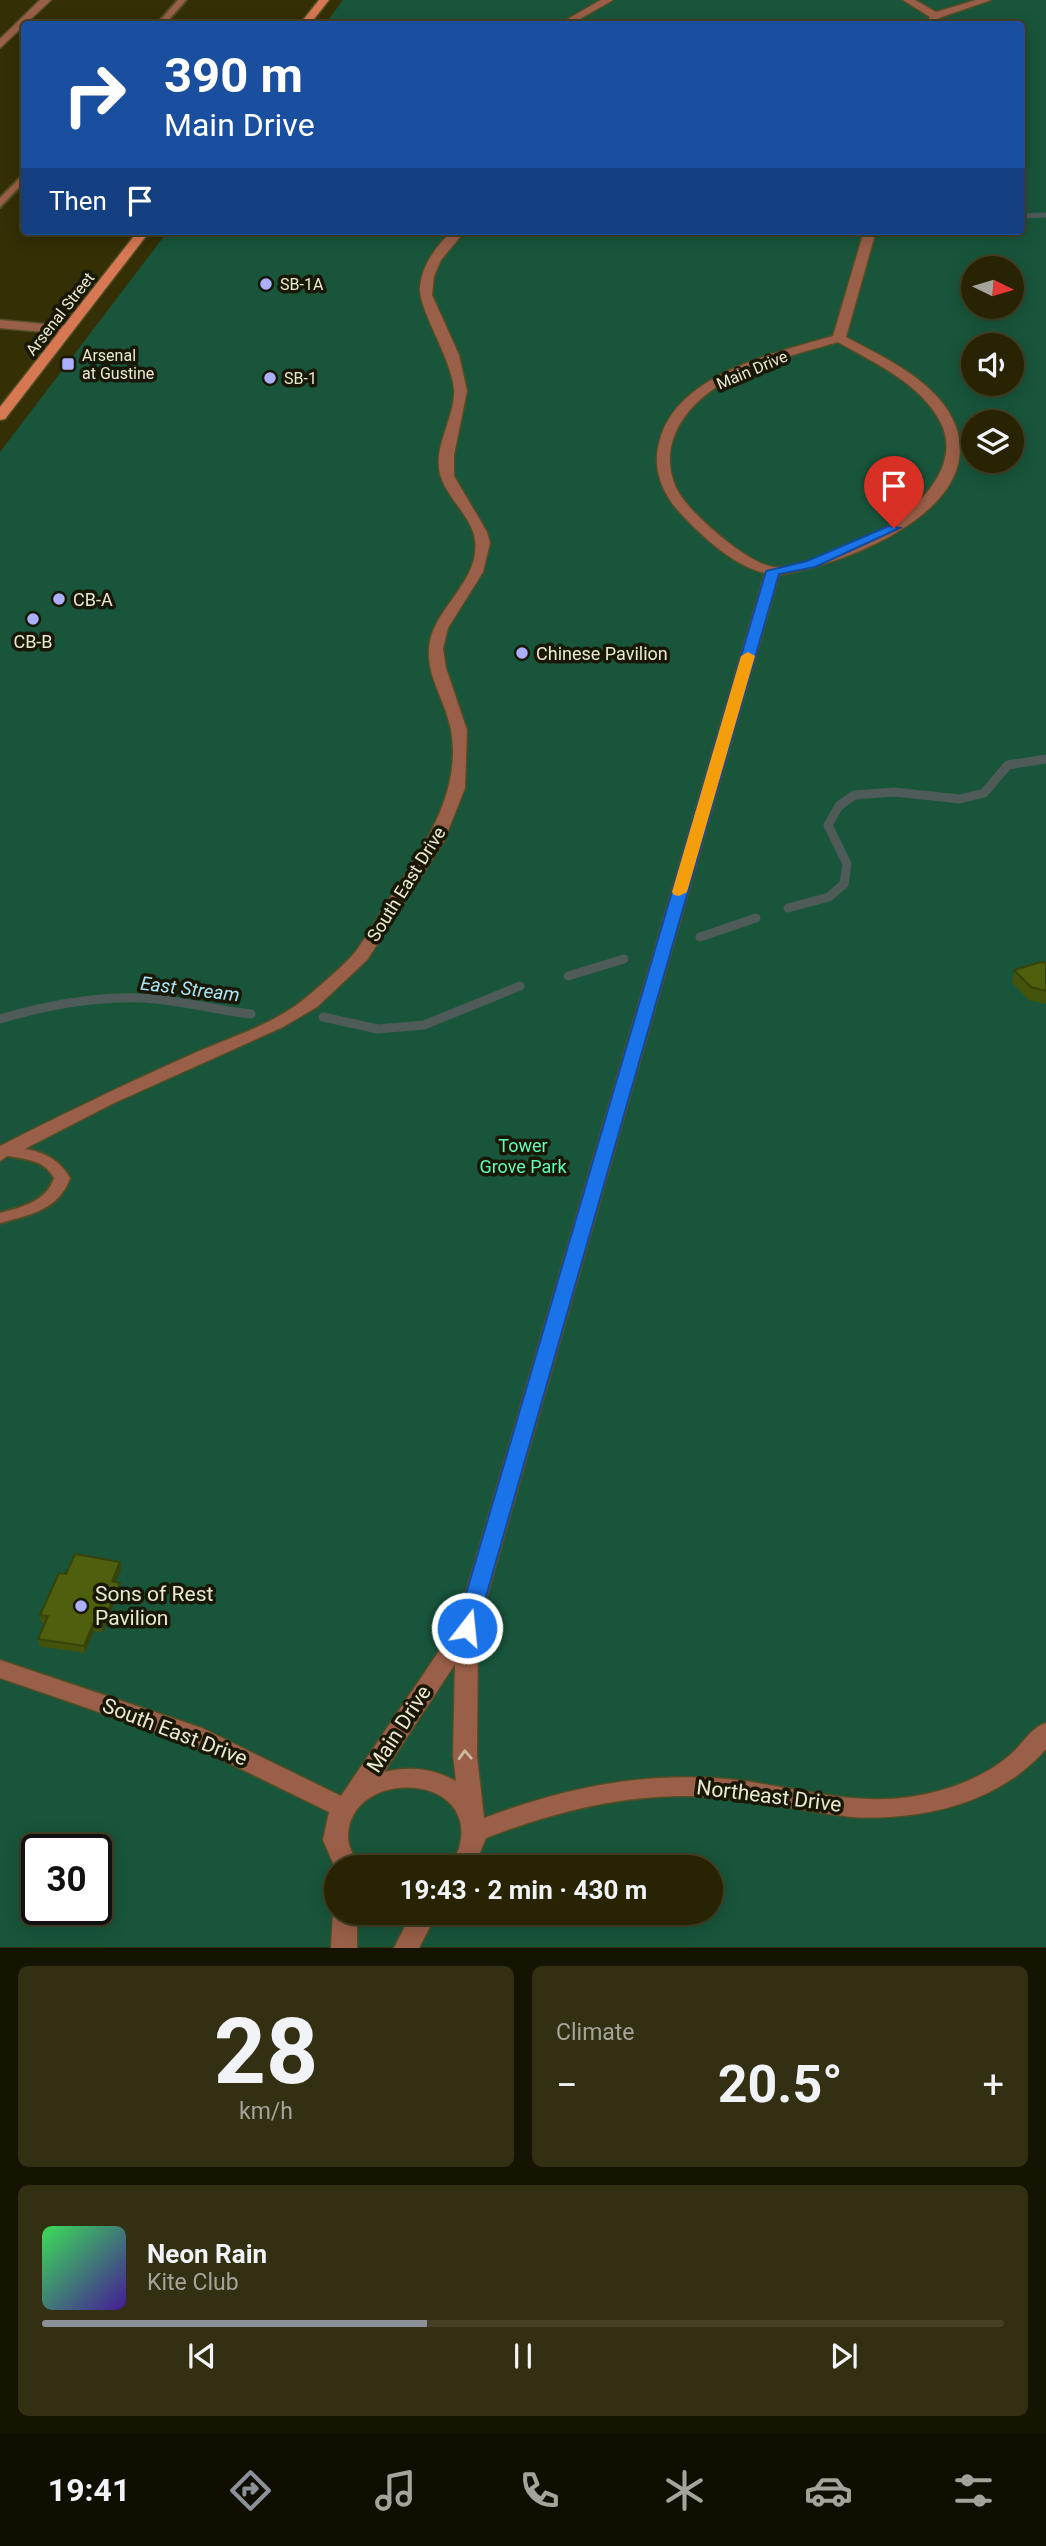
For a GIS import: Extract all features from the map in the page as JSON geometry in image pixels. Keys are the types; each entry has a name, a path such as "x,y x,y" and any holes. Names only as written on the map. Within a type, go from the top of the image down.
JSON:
{"main road":[{"path":"307,21 324,0"},
{"name":"Arsenal Street","path":"0,416 141,235"}],"street":[{"path":"24,21 46,0"},
{"path":"570,21 608,0"},
{"path":"908,0 933,20 986,0"},
{"path":"2,42 21,24"},
{"path":"2,42 21,41"},
{"name":"South East Drive","path":"3,1153 105,1100 277,1023 311,1003 361,956 436,841 457,788 459,760 459,730 438,668 436,648 441,628 476,572 483,544 447,476 447,455 461,391 453,355 426,295 425,286 436,255 455,235"},
{"path":"773,571 810,564 894,528 932,498 944,484 955,460 950,426 929,399 903,375 839,338 869,235"},
{"path":"0,324 67,330"},
{"name":"Main Drive","path":"465,1855 474,1827 465,1756 467,1628 773,571 750,562 703,527 673,497 663,466 663,439 673,416 697,394 727,377 774,358 839,338"},
{"name":"Main Drive","path":"340,1855 335,1835 349,1802 467,1628"},
{"name":"South East Drive","path":"0,1669 194,1735 349,1802"},
{"name":"Northeast Drive","path":"474,1827 594,1793 643,1787 693,1786 868,1808 906,1808 953,1796 1000,1777 1030,1753 1046,1732"},
{"name":"Main Drive","path":"349,1802 379,1781 401,1776 435,1781 457,1794 469,1810 474,1827"},
{"path":"344,1948 345,1925"},
{"path":"406,1948 418,1925"}],"lane":[{"path":"164,21 182,0"},
{"path":"0,204 21,180"},
{"path":"0,1218 46,1201 55,1195 62,1178 55,1165 47,1161 26,1153 3,1153"}],"green space":[{"name":"Tower Grove Park","path":"343,0 1046,0 1046,1947 0,1947 0,452 165,235 1025,235 1025,21 327,21"}],"building":[{"path":"1046,963 1046,991 1031,987 1014,970"},
{"name":"Sons of Rest Pavilion","path":"75,1554 120,1562 112,1581 120,1583 102,1625 93,1624 84,1646 38,1639 48,1616 40,1615 59,1573 66,1574"}],"waterway":[{"path":"1025,216 1046,215"},
{"name":"East Stream","path":"788,908 829,897 844,884 847,864 828,825 839,806 854,795 894,792 960,799 984,793 1008,765 1046,759"},
{"name":"East Stream","path":"700,937 756,918"},
{"name":"East Stream","path":"568,976 624,959"},
{"name":"East Stream","path":"323,1017 378,1029 424,1025 520,986"},
{"name":"East Stream","path":"0,1019 71,1002 107,998 144,998 251,1014"}],"slow traffic":[{"path":"679,892 748,656"}],"place":[{"name":"SB-1A","path":"266,284"},
{"name":"Arsenal at Gustine","path":"68,364"},
{"name":"SB-1","path":"270,378"},
{"name":"CB-A","path":"59,599"},
{"name":"CB-B","path":"33,619"},
{"name":"Chinese Pavilion","path":"522,653"},
{"name":"Sons of Rest Pavilion","path":"81,1606"}],"route":[{"path":"467,1628 773,571 810,564 856,547 894,528"}]}
